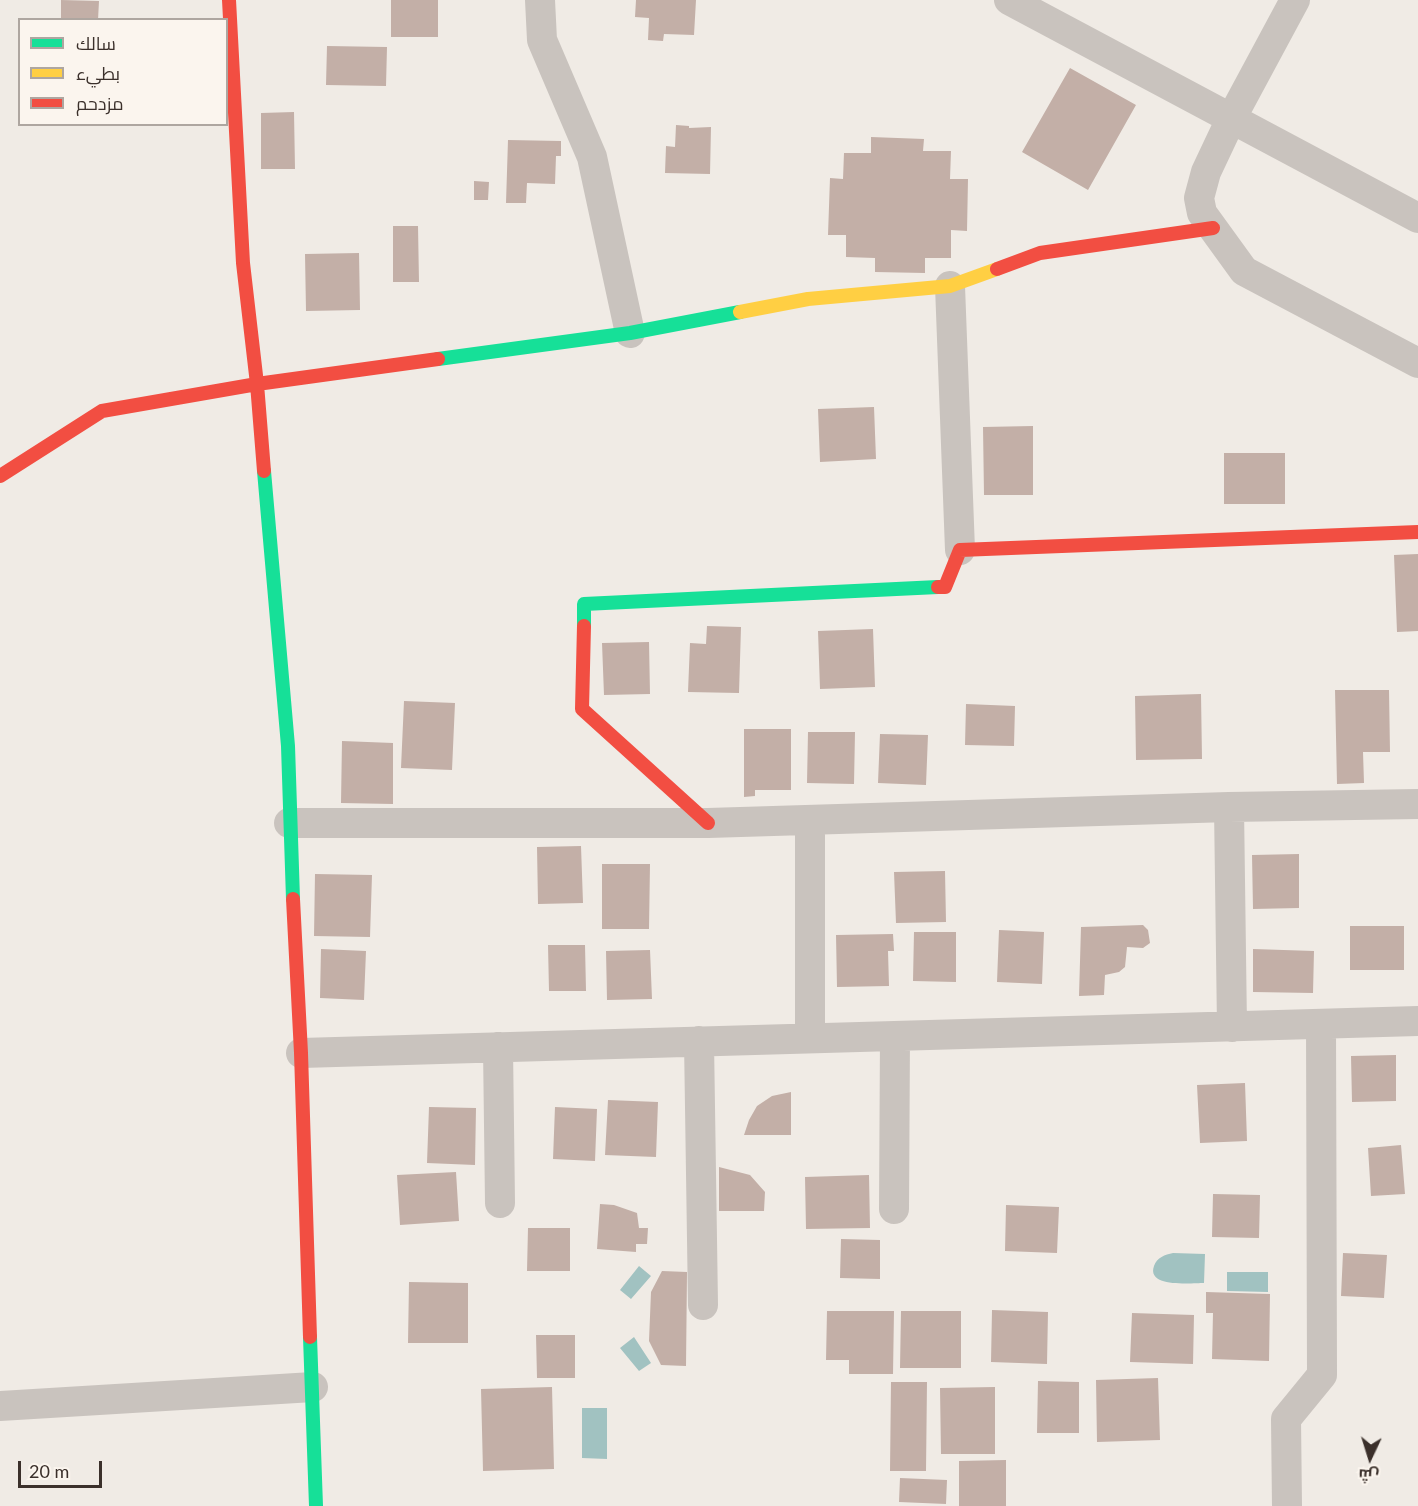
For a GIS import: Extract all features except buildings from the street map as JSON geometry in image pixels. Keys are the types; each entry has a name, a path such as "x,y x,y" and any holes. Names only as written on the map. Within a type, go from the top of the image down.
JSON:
{"street":[{"path":"229,0 243,263 257,384 288,746 289,824 301,1053 316,1506"},
{"path":"540,0 542,40 592,157 630,333"},
{"path":"1010,0 1418,218"},
{"path":"1295,0 1231,119 1206,172 1198,198 1203,213 1244,271 1418,363"},
{"path":"0,476 102,411 257,384 630,333 808,299 950,286 1040,253 1213,228"},
{"path":"708,823 582,709 584,604 945,587 960,550 950,286"},
{"path":"960,550 1418,532"},
{"path":"289,824 708,823 1229,807 1418,804"},
{"path":"1229,807 1232,1027"},
{"path":"810,820 810,1038"},
{"path":"301,1053 1418,1021"},
{"path":"1287,1506 1286,1419 1322,1375 1321,1025"},
{"path":"894,1209 895,1036"},
{"path":"699,1041 703,1305"},
{"path":"498,1047 500,1203"},
{"path":"0,1406 312,1387"}],"water":[{"path":"1173,1253 1205,1254 1204,1283 1171,1283 1157,1278 1153,1273 1155,1263 1162,1257"},
{"path":"639,1266 651,1276 631,1299 620,1290"},
{"path":"1227,1272 1268,1272 1268,1292 1227,1291"},
{"path":"634,1337 651,1363 639,1371 620,1348"},
{"path":"582,1408 607,1408 607,1459 582,1458"}],"traffic: fast":[{"path":"438,359 630,333 740,312"},
{"path":"264,471 288,746 293,899"},
{"path":"584,626 584,604 938,587"},
{"path":"310,1337 316,1506"}],"traffic: slow":[{"path":"740,312 808,299 950,286 997,269"}],"traffic: jam":[{"path":"229,0 243,263 264,471"},
{"path":"997,269 1040,253 1213,228"},
{"path":"0,476 102,411 257,384 438,359"},
{"path":"938,587 945,587 960,550 1418,532"},
{"path":"584,626 582,709 708,823"},
{"path":"293,899 301,1053 310,1337"}]}
